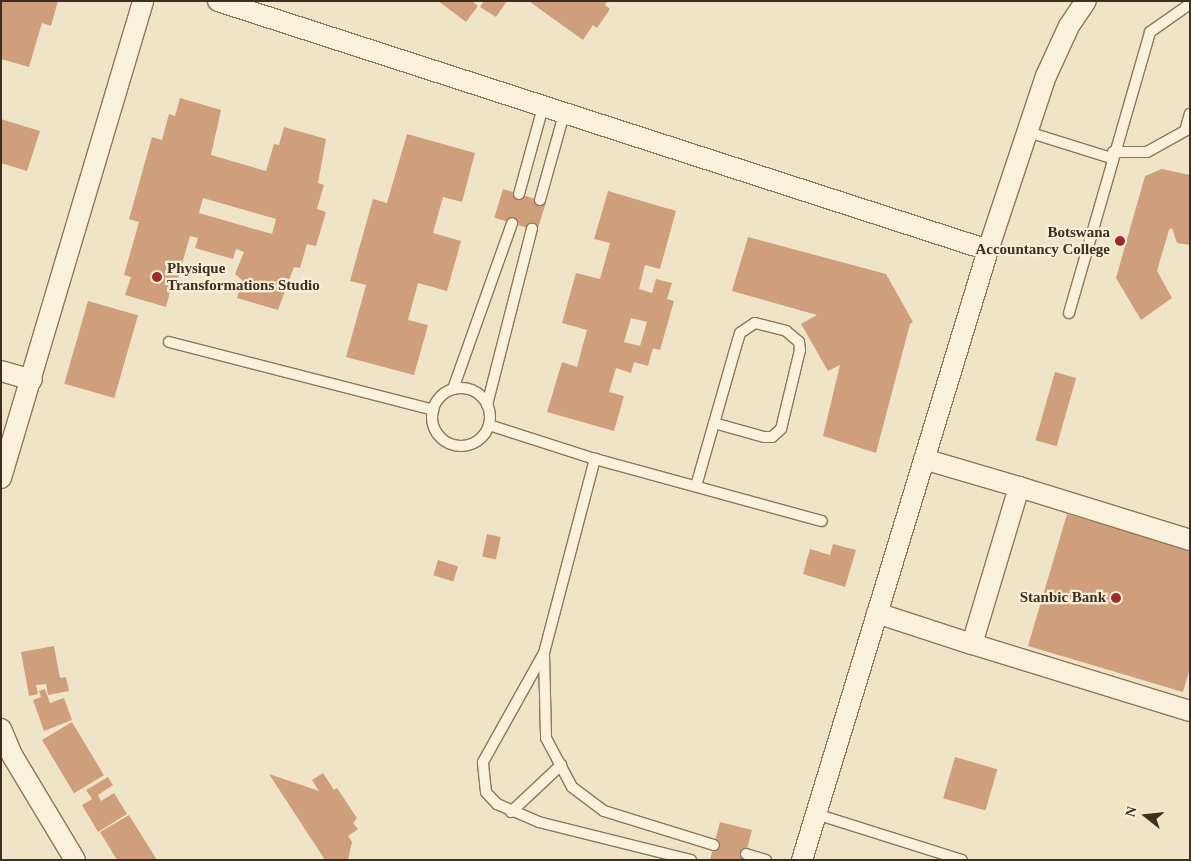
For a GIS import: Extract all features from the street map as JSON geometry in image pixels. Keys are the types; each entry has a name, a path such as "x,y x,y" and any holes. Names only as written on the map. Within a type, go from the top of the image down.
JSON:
{"street":[{"path":"1,478 32,380 143,1"},
{"path":"218,1 988,250"},
{"path":"802,860 988,250 1046,76 1069,26 1086,1"},
{"path":"1,371 32,380"},
{"path":"924,459 1190,540"},
{"path":"972,644 1018,487"},
{"path":"877,613 1190,711"},
{"path":"1,729 12,755 75,860"}],"lane":[{"path":"1069,313 1112,155 1150,32 1190,4"},
{"path":"519,194 543,107"},
{"path":"540,200 564,114"},
{"path":"1028,132 1112,155 1147,152 1185,131 1190,114"},
{"path":"453,390 512,222"},
{"path":"487,405 472,391 453,390 444,394 433,410 435,430 449,444 469,446 485,434 489,425 487,405 532,229"},
{"path":"696,486 714,423 744,329 755,323 786,331 799,342 800,350 781,429 772,437 764,437 714,423"},
{"path":"170,342 433,410"},
{"path":"489,425 595,459 822,521"},
{"path":"595,459 544,653 483,762 486,792 511,812 539,822 692,860"},
{"path":"544,653 546,738 572,787 604,811 714,845"},
{"path":"511,812 561,766"},
{"path":"816,814 962,860"},
{"path":"746,854 766,860"}],"building":[{"path":"1,1 58,1 51,26 42,23 29,67 1,59"},
{"path":"438,1 472,1 478,6 466,22"},
{"path":"484,1 507,1 496,17 480,7"},
{"path":"607,1 605,5 610,9 597,28 593,25 583,40 530,2"},
{"path":"180,98 221,110 211,155 266,171 274,144 279,145 284,127 326,139 318,183 324,185 317,209 326,212 316,246 307,244 300,268 294,267 278,310 237,298 242,280 235,274 244,252 236,249 233,259 195,248 198,238 190,236 175,289 171,288 166,307 125,295 131,277 124,275 139,222 129,219 152,137 162,140 169,114 175,116","holes":["203,198 276,219 272,234 199,213"]},
{"path":"1,119 40,131 27,171 1,163"},
{"path":"407,134 475,153 462,202 443,197 433,233 461,241 447,291 418,283 408,320 428,325 414,375 346,357 366,285 350,281 373,199 387,203"},
{"path":"1162,169 1190,175 1190,245 1177,243 1172,228 1169,230 1157,271 1172,298 1141,320 1116,278 1145,176"},
{"path":"503,189 546,202 537,231 494,218"},
{"path":"608,191 676,211 660,269 645,265 639,289 652,293 656,279 672,283 667,299 674,301 660,350 653,348 648,366 634,362 631,373 616,368 609,392 624,396 614,431 547,412 562,362 577,367 587,330 562,323 576,273 600,279 610,243 594,239","holes":["631,318 647,322 640,346 624,342"]},
{"path":"748,237 886,274 913,322 910,324 876,453 823,436 840,365 828,371 801,324 817,315 732,291"},
{"path":"88,301 138,315 114,398 64,384"},
{"path":"1055,372 1076,378 1057,446 1035,440"},
{"name":"Stanbic Bank","path":"1067,514 1190,550 1190,668 1183,692 1028,646"},
{"path":"487,534 501,537 496,559 482,556"},
{"path":"833,544 856,550 845,587 803,574 810,549 830,555"},
{"path":"438,560 458,566 453,581 433,575"},
{"path":"54,646 60,678 66,677 69,691 48,695 46,684 36,685 38,694 29,696 21,652"},
{"path":"45,689 50,703 64,698 72,720 44,731 33,700 41,697 39,691"},
{"path":"72,722 104,775 74,793 42,740"},
{"path":"955,757 997,769 985,810 943,798"},
{"path":"323,773 334,790 337,788 357,818 353,823 358,829 348,836 352,842 348,860 325,860 269,774 319,791 312,780"},
{"path":"108,777 113,785 98,795 101,801 114,793 127,814 98,832 82,805 92,799 86,790"},
{"path":"129,815 157,860 117,860 100,832"},
{"path":"720,822 752,830 744,860 710,860"}],"place":[{"name":"Botswana Accountancy College","path":"1120,241"},
{"name":"Physique Transformations Studio","path":"157,277"},
{"name":"Stanbic Bank","path":"1116,598"}]}
